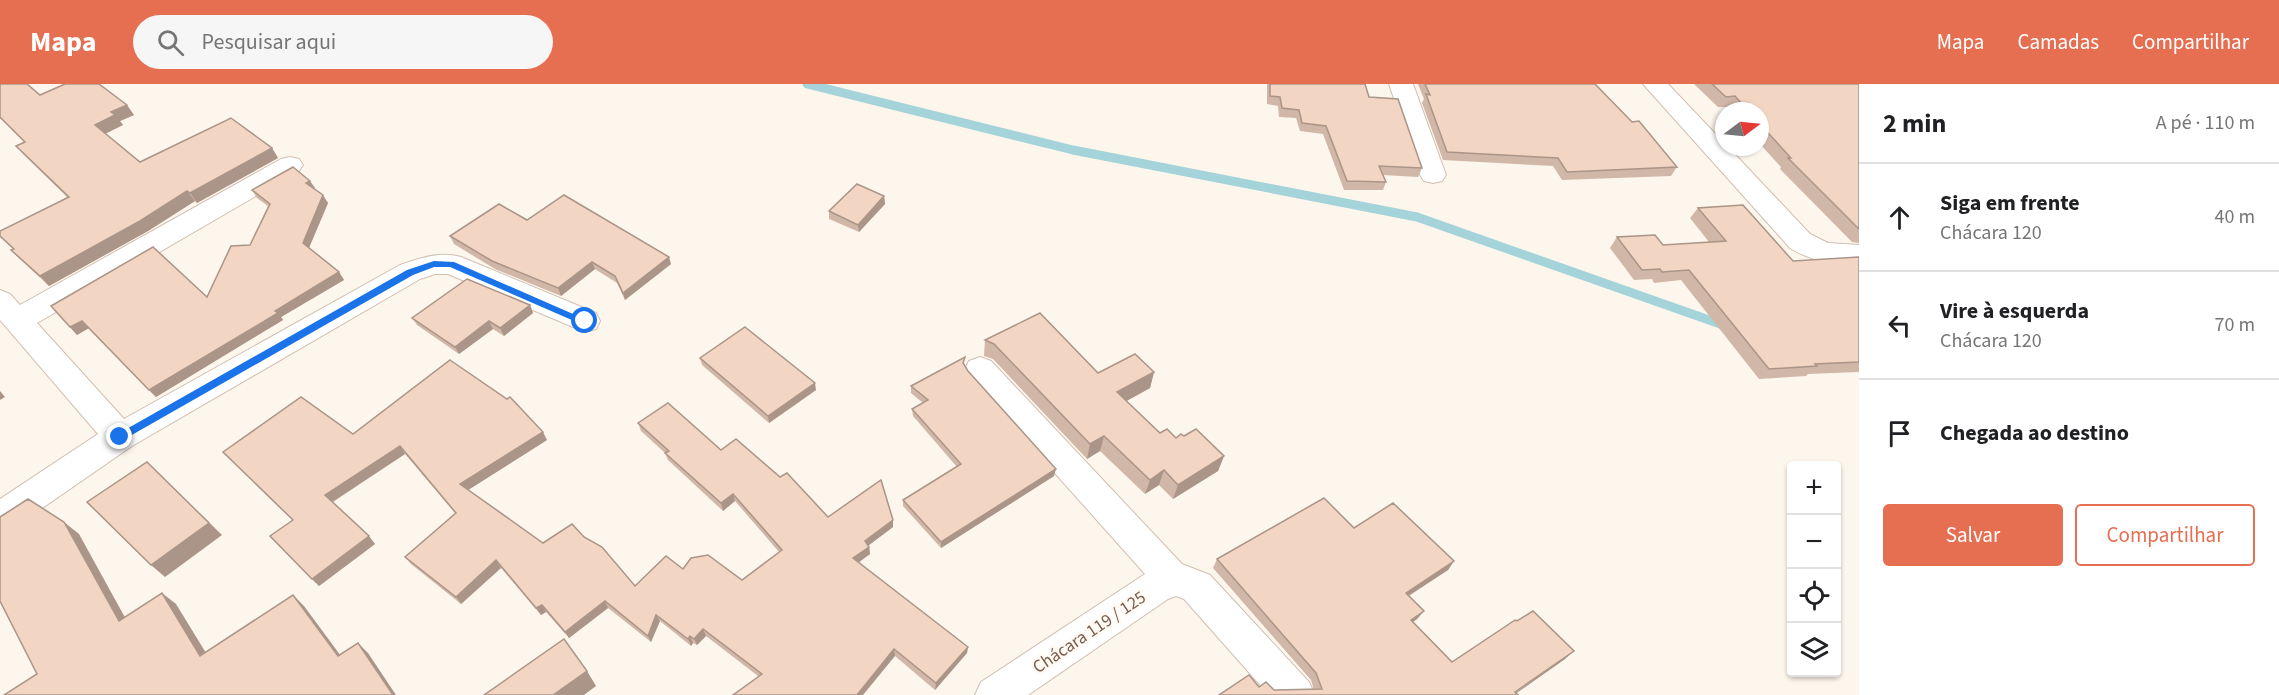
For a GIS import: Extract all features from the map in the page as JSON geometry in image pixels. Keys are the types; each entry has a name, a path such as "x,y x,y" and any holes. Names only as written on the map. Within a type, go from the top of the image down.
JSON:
{"street":[{"path":"1401,84 1433,175"},
{"path":"1655,84 1800,241 1815,251 1833,255 1859,255"},
{"path":"120,437 9,311 290,165"},
{"path":"0,518 120,437 410,272 434,264 451,264 585,321"},
{"path":"980,369 1179,579 1197,586 1294,695"},
{"name":"Chácara 119 / 125","path":"995,695 1155,586 1179,579"}],"building":[{"path":"0,84 27,84 40,95 65,84 99,84 127,105 111,112 115,115 95,125 140,162 231,118 272,148 190,193 187,191 140,221 40,276 11,250 14,249 0,236 0,231 69,197 16,146 25,142 0,117"},
{"path":"1270,84 1365,84 1369,97 1398,99 1422,168 1379,166 1386,182 1347,181 1326,126 1302,123 1299,110 1282,108 1280,97 1270,96"},
{"path":"1425,84 1595,84 1632,122 1639,121 1677,167 1567,172 1558,158 1447,152 1426,94 1430,95"},
{"path":"1712,84 1859,84 1859,229 1788,158 1791,158 1769,134 1769,102 1740,102 1735,96 1726,97"},
{"path":"293,167 310,181 306,183 323,195 303,243 339,272 275,311 278,313 149,390 82,321 70,327 51,306 153,247 207,297 231,246 250,245 270,204 252,190"},
{"path":"857,184 884,196 858,225 829,211"},
{"path":"564,195 669,257 623,293 615,276 592,262 558,288 492,261 450,236 499,204 527,220"},
{"path":"1743,205 1793,261 1859,257 1859,362 1769,369 1689,270 1662,272 1660,269 1642,270 1617,237 1655,235 1663,245 1726,241 1698,208"},
{"path":"467,279 530,305 500,328 489,321 455,347 412,318"},
{"path":"1040,313 1098,373 1135,354 1154,372 1117,392 1160,433 1167,429 1176,438 1196,429 1224,456 1178,485 1164,470 1150,480 1104,436 1090,444 994,344 985,340"},
{"path":"745,327 815,383 768,416 700,358"},
{"path":"965,357 963,363 968,371 1056,469 941,542 903,500 961,464 912,409 928,400 911,386"},
{"path":"450,360 507,399 510,397 543,432 460,484 543,543 572,524 584,537 602,547 635,586 666,556 683,569 691,558 708,555 742,580 782,550 733,494 721,503 665,453 669,451 638,423 668,403 721,450 736,439 780,477 787,473 828,517 881,480 893,520 865,541 869,547 853,558 968,647 936,683 894,649 857,695 733,695 762,674 703,629 694,639 690,636 688,639 656,615 648,636 605,601 565,632 542,605 536,608 496,560 456,597 405,557 456,513 400,446 325,495 369,536 312,579 270,536 293,520 223,452 301,397 353,434"},
{"path":"147,462 209,523 151,565 87,502"},
{"path":"1324,498 1354,528 1393,503 1454,561 1406,593 1424,611 1411,620 1452,662 1515,620 1533,611 1574,651 1515,692 1518,695 1219,695 1249,675 1259,687 1266,682 1274,690 1322,689 1316,673 1217,559"},
{"path":"28,499 64,522 119,621 162,593 200,656 293,595 338,656 358,643 393,695 4,695 37,674 0,601 0,517"},
{"path":"564,639 587,671 553,695 484,695"}],"waterway":[{"path":"807,84 1073,150 1417,217 1726,326"}],"route":[{"path":"120,437 410,272 434,264 451,264 585,321"}]}
